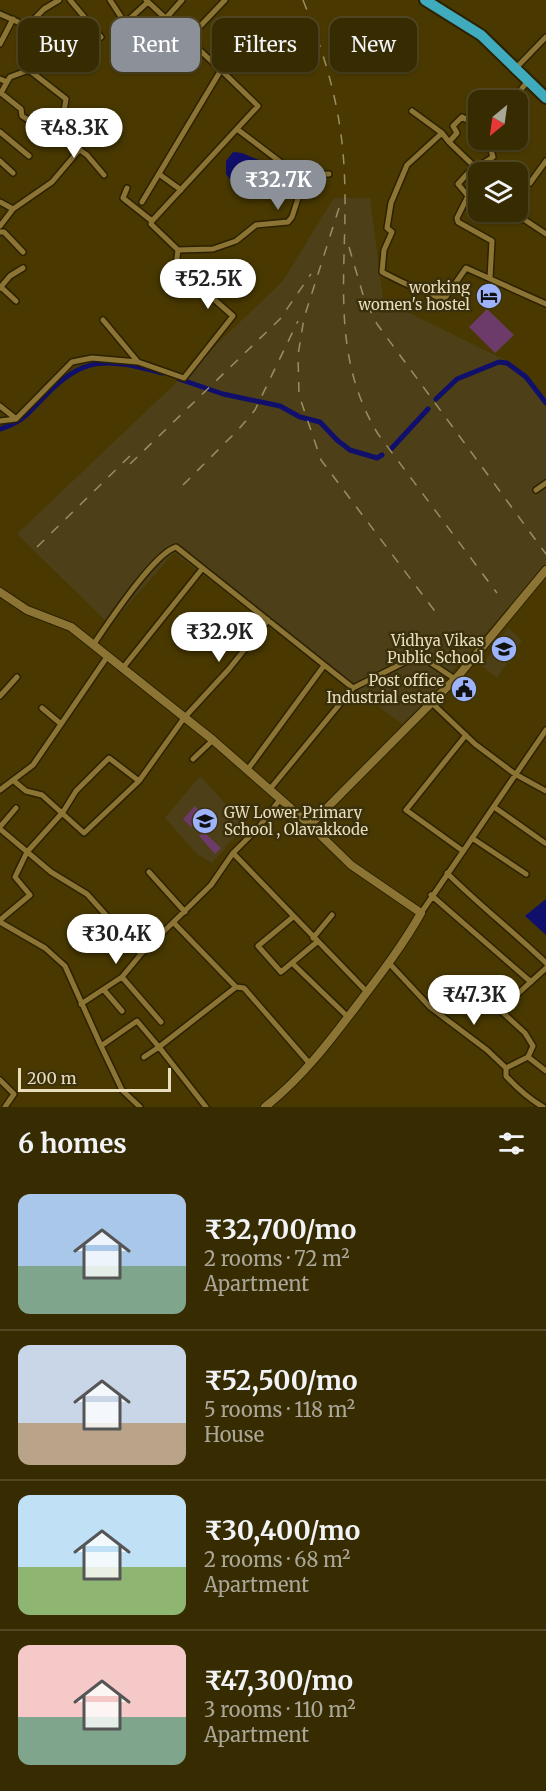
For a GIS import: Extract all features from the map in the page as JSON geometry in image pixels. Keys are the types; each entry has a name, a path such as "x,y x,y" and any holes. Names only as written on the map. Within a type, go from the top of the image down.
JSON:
{"highway":[{"path":"433,2 481,35 546,98"}],"street":[{"path":"0,14 27,26 58,0"},
{"path":"70,0 100,37"},
{"path":"110,0 125,23 147,1 166,18 182,0"},
{"path":"200,26 225,0"},
{"path":"0,44 13,19"},
{"path":"515,69 544,44 546,37"},
{"path":"200,50 212,62"},
{"path":"29,70 66,99 64,117 53,131 49,133 22,116 21,109 1,93 7,82 10,77 29,70"},
{"path":"142,202 220,72"},
{"path":"152,221 258,106 223,72"},
{"path":"0,79 7,82"},
{"path":"521,90 528,82"},
{"path":"412,111 442,133 470,162"},
{"path":"449,142 457,133 453,126 462,117 468,121"},
{"path":"237,129 303,178"},
{"path":"53,131 80,149 104,175"},
{"path":"0,132 29,156"},
{"path":"442,133 407,165 400,180 387,216 387,228 392,232 384,250 382,272 412,288 423,290 436,299 446,298 465,268 546,304"},
{"path":"0,226 13,209 52,182 80,149"},
{"path":"486,162 492,157 493,150"},
{"path":"530,183 546,160"},
{"path":"0,161 14,173"},
{"path":"468,173 458,184 468,196 457,218 458,222 492,241 490,278"},
{"path":"159,174 181,190"},
{"path":"127,188 123,198 152,221 151,224 156,230 178,250 213,249 236,241 256,225 288,222 293,214 303,175 329,174"},
{"path":"0,202 13,209"},
{"path":"528,222 546,234"},
{"path":"0,232 4,232 23,252"},
{"path":"0,421 16,419 72,362 92,358 138,362 184,378 233,316 176,266 178,250"},
{"path":"16,301 0,288 10,276 23,268"},
{"path":"103,320 138,362"},
{"path":"0,406 16,419"},
{"path":"536,490 546,483"},
{"path":"93,645 123,600 171,549 176,548 184,552 323,667 353,688"},
{"path":"122,669 202,569"},
{"path":"310,825 456,679 546,570"},
{"path":"0,593 27,610 70,627 213,740 281,798 351,865 421,913"},
{"path":"14,781 26,791 42,795 63,812 69,822 85,832 140,781 184,718 229,669 268,620"},
{"path":"270,789 353,688 418,655 456,679"},
{"path":"0,790 33,765 107,657"},
{"path":"248,770 323,667"},
{"path":"0,696 17,677"},
{"path":"432,703 466,735 515,774 546,791"},
{"path":"42,708 61,724"},
{"path":"265,1107 293,1084 310,1065 389,963 431,895 546,730"},
{"path":"463,851 406,810 466,735"},
{"path":"193,759 213,740"},
{"path":"140,781 109,758 76,791 63,812 27,852 15,876 30,895 0,921 45,948 65,966 122,1090 140,1107"},
{"path":"81,1004 122,977 141,954 211,885 233,853 258,828 281,798"},
{"path":"494,807 545,843"},
{"path":"16,808 0,828 27,852 87,894 141,954"},
{"path":"472,838 526,874"},
{"path":"233,853 367,992"},
{"path":"149,872 185,912"},
{"path":"447,873 546,966 500,1010 525,1033 533,1046 528,1057 506,1068"},
{"path":"431,895 531,982"},
{"path":"293,917 258,946 281,972 315,940 332,915"},
{"path":"174,923 236,987 244,988 310,1065"},
{"path":"292,963 348,1017"},
{"path":"389,963 430,1007 487,1050 506,1068 506,1076 527,1098 543,1107"},
{"path":"122,977 161,1022"},
{"path":"144,1057 236,987"},
{"path":"104,990 122,1011"},
{"path":"101,1046 137,1021 206,1107"},
{"path":"528,1057 546,1071"},
{"path":"0,1080 14,1094 5,1107"}],"shaded area":[{"path":"233,152 242,153 261,161 245,181 243,189 237,189 226,174 226,161"},
{"path":"334,198 370,198 383,300 513,364 546,404 546,564 438,688 402,724 174,553 110,625 17,534 282,282"},
{"path":"487,309 514,335 495,353 469,327"},
{"name":"Vidhya Vikas Public School","path":"508,628 522,640 497,678 482,666"},
{"path":"506,639 514,646 506,657 498,651"},
{"name":"GW Lower Primary School , Olavakkode","path":"200,776 245,825 212,863 197,854 165,818"},
{"path":"195,806 203,815 191,827 183,819"},
{"path":"204,832 221,848 215,854 199,836"},
{"path":"546,899 546,935 525,916"}],"waterway":[{"path":"436,399 457,379 499,362 507,363 526,377 546,403"},
{"path":"0,429 20,420 58,383 85,367 111,363 162,373"},
{"path":"179,379 223,394 280,406 300,417 320,422 350,450 377,458 382,455"},
{"path":"392,448 428,409"}],"railway":[{"path":"303,0 325,61 336,103 344,167 346,337 352,370 362,402 378,434 497,593"},
{"path":"339,208 304,318 298,355 299,395 321,460 440,618"},
{"path":"349,247 364,298 377,324 546,554"},
{"path":"130,464 280,319 311,274"},
{"path":"183,485 255,410 298,321"},
{"path":"37,547 132,454"}],"place":[{"name":"working women's hostel","path":"489,296"},
{"name":"Vidhya Vikas Public School","path":"504,649"},
{"name":"Post office Industrial estate","path":"464,689"},
{"name":"GW Lower Primary School , Olavakkode","path":"205,821"}]}
